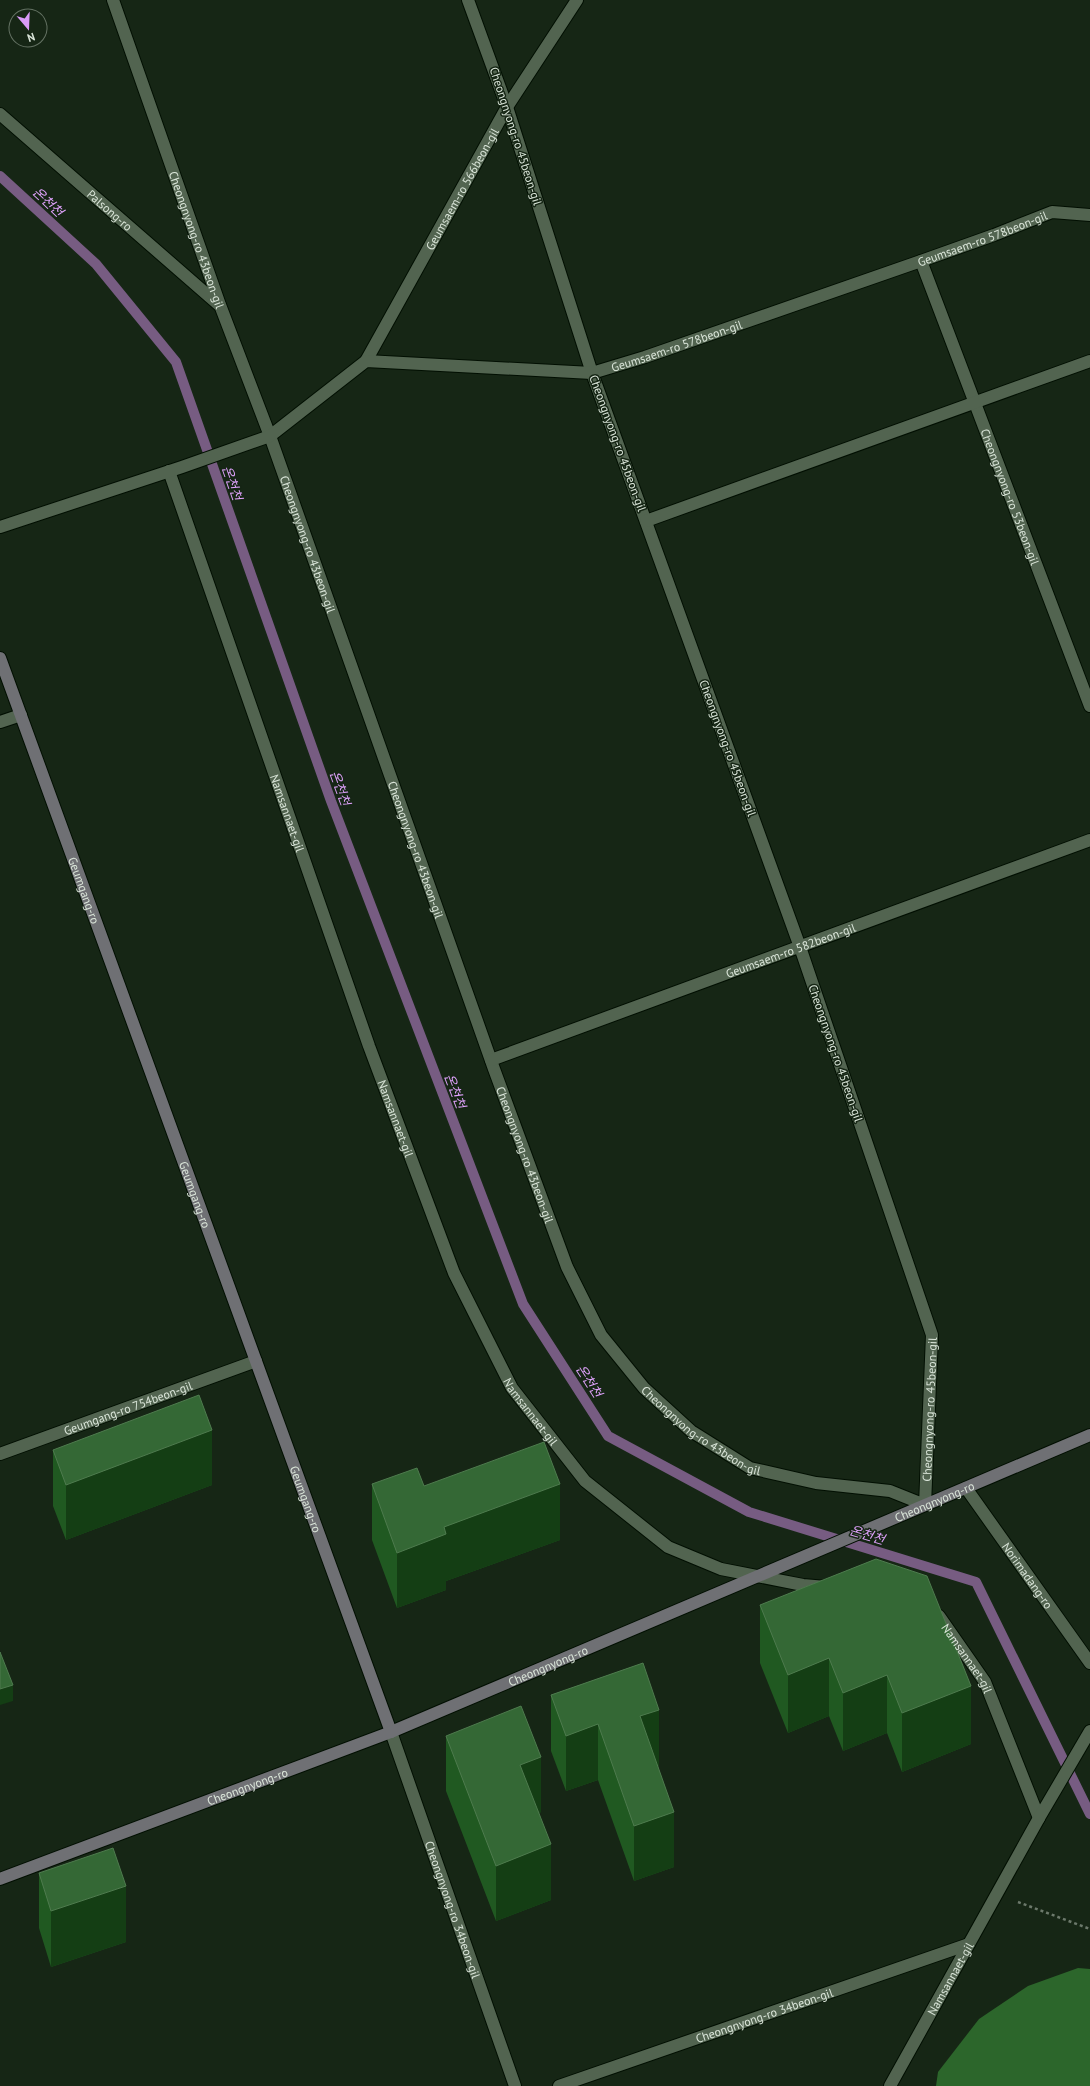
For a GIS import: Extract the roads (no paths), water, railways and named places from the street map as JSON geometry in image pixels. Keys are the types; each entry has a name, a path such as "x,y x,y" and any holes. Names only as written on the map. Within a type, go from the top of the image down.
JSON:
{"main road":[{"name":"Geumgang-ro","path":"0,658 391,1732"},
{"name":"Cheongnyong-ro","path":"0,1879 391,1732 1090,1435"}],"street":[{"name":"Cheongnyong-ro 43beon-gil","path":"112,0 220,305 270,436 491,1060 567,1267 601,1335 644,1388 691,1431 750,1468 816,1484 890,1491 925,1505"},
{"name":"Cheongnyong-ro 45beon-gil","path":"468,0 507,107 592,373 800,947 932,1335 925,1505"},
{"name":"Geumsaem-ro 566beon-gil","path":"366,361 507,107 577,0"},
{"name":"Palsong-ro","path":"0,114 220,305"},
{"name":"Geumsaem-ro 578beon-gil","path":"366,361 592,373 645,357 922,261 1052,212 1090,215"},
{"name":"Cheongnyong-ro 53beon-gil","path":"922,261 1090,706"},
{"path":"0,526 182,467 270,436 366,361"},
{"path":"646,521 1090,361"},
{"name":"Namsannaet-gil","path":"169,471 367,1039 454,1273 512,1388 585,1481 668,1547 720,1569 802,1585 840,1588"},
{"path":"0,722 21,715"},
{"name":"Geumsaem-ro 582beon-gil","path":"491,1060 1090,840"},
{"name":"Geumgang-ro 754beon-gil","path":"0,1454 256,1361"},
{"name":"Norimadang-ro","path":"966,1488 1090,1663"},
{"name":"Namsannaet-gil","path":"890,2086 1039,1818 985,1682 940,1616 927,1609"},
{"path":"1039,1818 1090,1731"},
{"name":"Cheongnyong-ro 34beon-gil","path":"391,1732 515,2086"},
{"name":"Cheongnyong-ro 34beon-gil","path":"560,2086 969,1944"}],"waterway":[{"name":"온천천","path":"0,176 96,264 176,362 331,801 523,1304 608,1436 749,1512 976,1582 1090,1814"}]}
